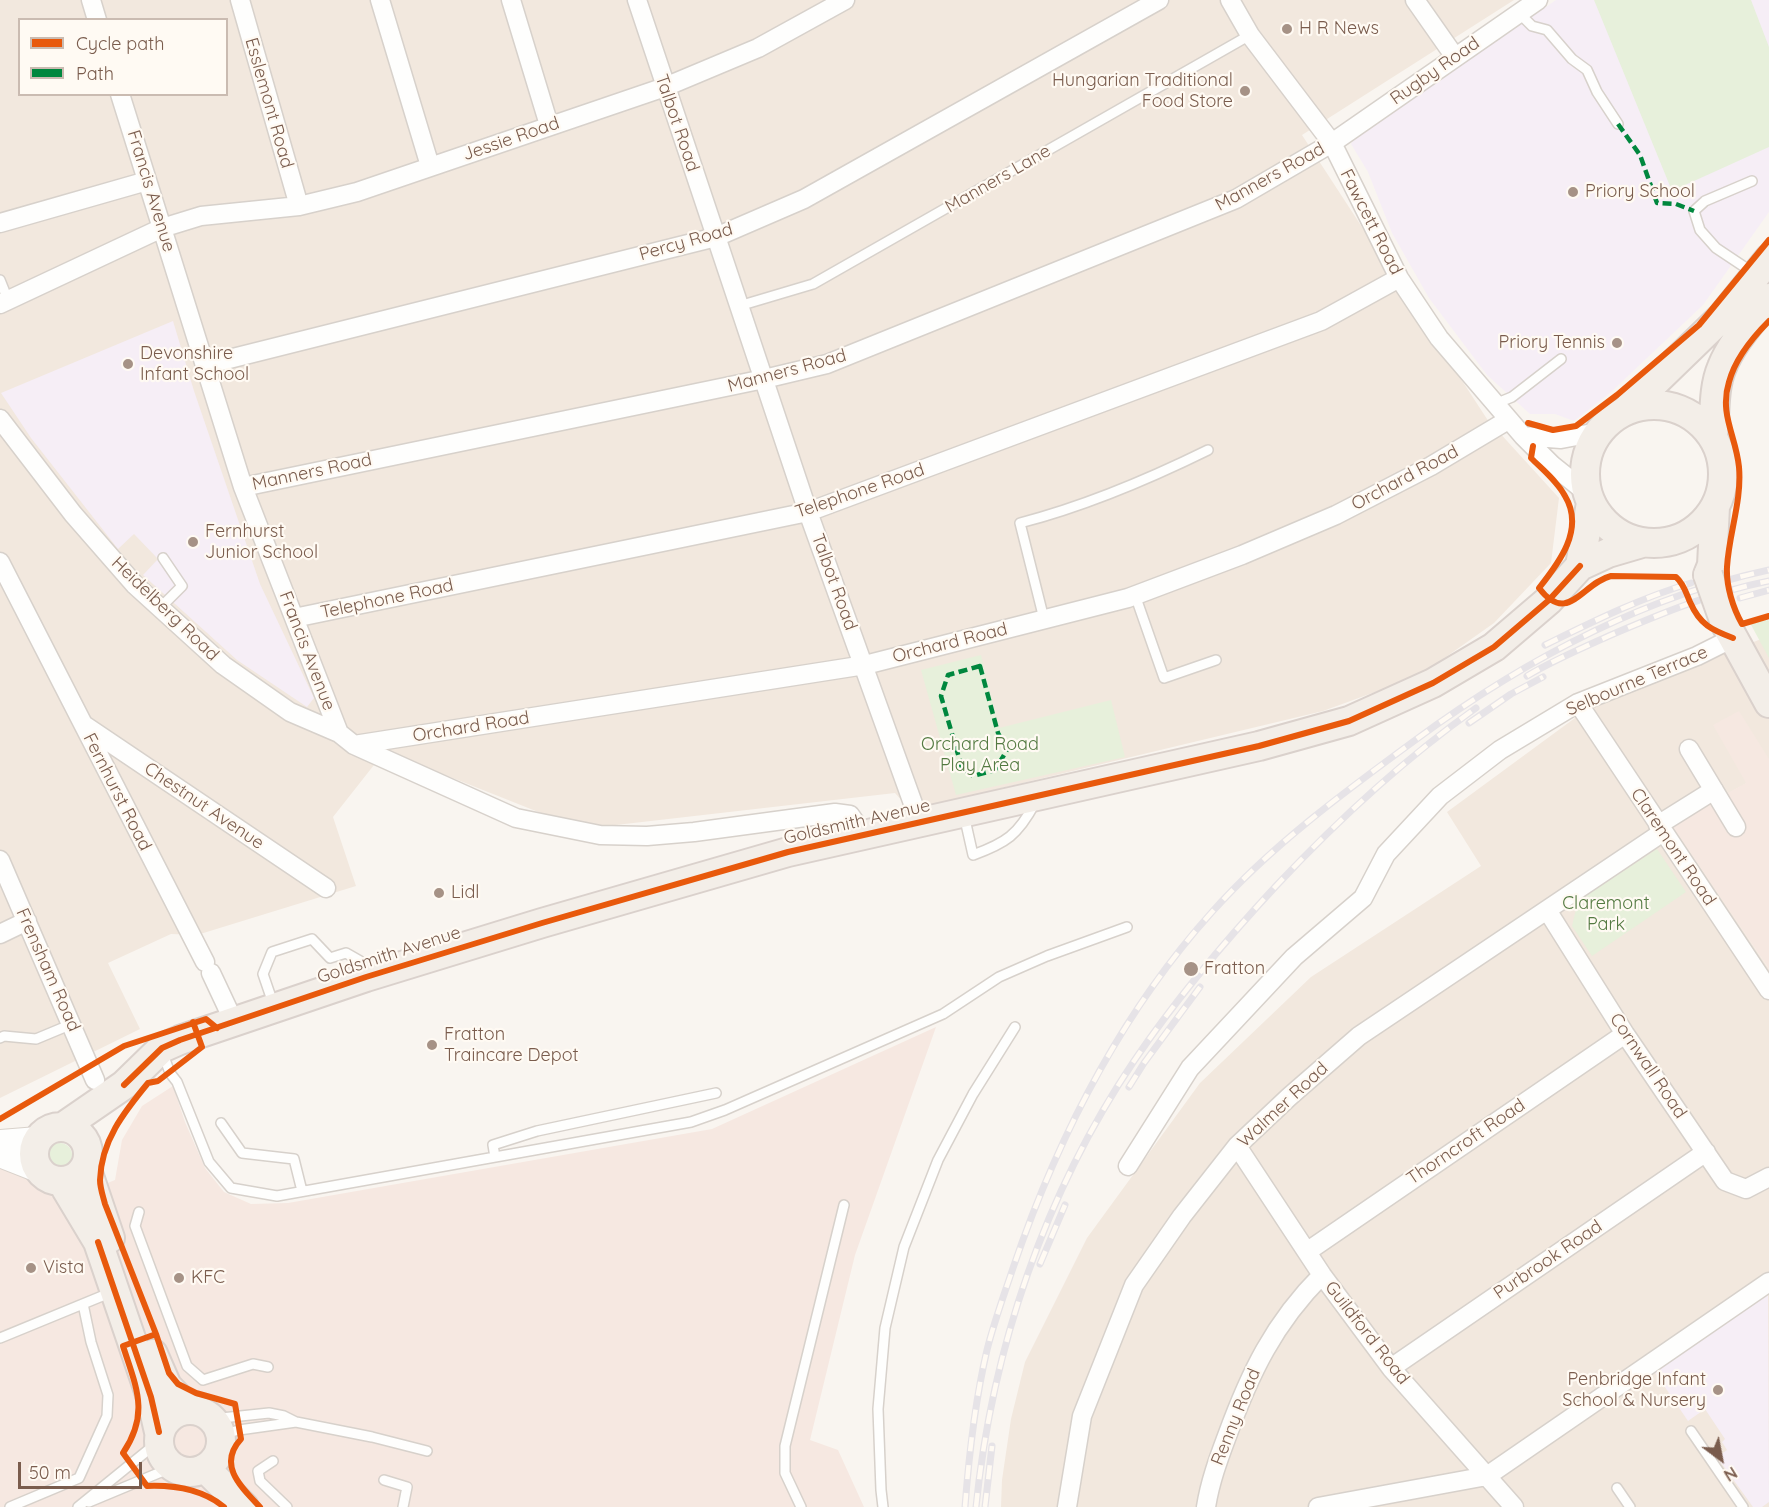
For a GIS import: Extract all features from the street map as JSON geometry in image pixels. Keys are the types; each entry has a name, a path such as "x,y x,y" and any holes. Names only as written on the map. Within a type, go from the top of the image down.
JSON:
{"main road":[{"path":"1708,569 1694,557 1655,542 1623,536 1606,525 1589,498 1584,476 1586,458 1598,432 1606,423 1625,411 1722,317 1764,292"},
{"path":"1713,436 1721,368 1764,292"},
{"path":"1625,411 1644,405 1664,405 1683,410 1700,421 1713,436 1721,453 1724,471 1722,490 1715,507 1703,524 1687,536 1655,542"},
{"path":"1580,566 1589,498"},
{"path":"1715,507 1708,569 1729,631 1769,703"},
{"name":"Goldsmith Avenue","path":"63,1127 124,1084 162,1048 366,977 788,852 1259,746 1349,721 1433,683 1494,647 1549,600 1580,566 1608,553 1655,542"},
{"name":"Goldsmith Avenue","path":"87,1158 124,1084"},
{"path":"63,1127 79,1134 139,1318 167,1386 207,1421 221,1443 216,1457 205,1468 193,1472 182,1471 173,1467 160,1452 151,1397 98,1242 34,1155 38,1140 49,1130 63,1127"},
{"path":"0,1143 38,1140"},
{"path":"0,1154 50,1176 76,1178 87,1158"},
{"path":"159,1437 164,1423 171,1416 207,1421"},
{"path":"205,1468 244,1507"}],"street":[{"path":"91,0 96,18"},
{"name":"Esslemont Road","path":"240,0 299,206"},
{"path":"380,0 430,166"},
{"path":"511,0 549,125"},
{"name":"Talbot Road","path":"637,0 808,512 920,823"},
{"name":"Jessie Road","path":"4,302 162,228 201,216 299,206 357,192 665,87 758,48 845,0"},
{"name":"Percy Road","path":"205,365 716,237 804,199 1160,0"},
{"name":"Fawcett Road","path":"1230,0 1250,35 1332,143 1399,278 1439,338 1508,420 1552,465 1589,498"},
{"path":"1415,0 1455,57"},
{"name":"Rugby Road","path":"1332,143 1538,0"},
{"name":"Francis Avenue","path":"121,96 243,487 339,733 354,745 516,818 600,835 647,836 694,832 835,813 850,815 864,835"},
{"name":"Manners Road","path":"243,487 827,364 1236,199 1332,143"},
{"path":"0,223 147,181"},
{"name":"Telephone Road","path":"294,618 808,512 1321,321 1399,278"},
{"name":"Heidelberg Road","path":"0,419 72,514 135,585 233,672 290,712 339,733"},
{"name":"Orchard Road","path":"354,745 865,665 1135,595 1242,555 1336,515 1431,466 1508,420"},
{"path":"1523,436 1561,440 1598,432"},
{"name":"Fernhurst Road","path":"0,562 234,1022"},
{"name":"Selbourne Terrace","path":"1128,1166 1190,1068 1294,957 1363,898 1386,854 1440,796 1500,750 1578,703 1697,656 1729,631"},
{"name":"Claremont Road","path":"1578,703 1769,990"},
{"name":"Chestnut Avenue","path":"82,724 326,888"},
{"path":"1689,748 1736,827"},
{"name":"Walmer Road","path":"1067,1507 1082,1416 1134,1285 1182,1216 1237,1146 1289,1096 1359,1036 1547,910 1714,790"},
{"path":"780,820 788,852"},
{"name":"Frensham Road","path":"0,860 95,1080"},
{"name":"Cornwall Road","path":"1547,910 1625,1034 1725,1181 1746,1189 1769,1177"},
{"path":"0,934 27,921"},
{"name":"Thorncroft Road","path":"1308,1251 1625,1034"},
{"name":"Guildford Road","path":"1237,1146 1322,1275 1391,1368 1514,1507"},
{"name":"Purbrook Road","path":"1391,1368 1706,1152"},
{"name":"Renny Road","path":"1206,1507 1209,1484 1246,1383 1271,1339 1300,1297 1322,1275"},
{"path":"1318,1507 1487,1476 1769,1282"}],"lane":[{"path":"1520,12 1532,26 1547,30 1572,59 1587,70 1597,92 1618,124"},
{"name":"Manners Lane","path":"740,306 813,284 1250,35"},
{"path":"1752,181 1705,201 1694,211 1700,230 1764,292"},
{"path":"0,280 4,302"},
{"path":"1495,404 1512,397 1561,359"},
{"path":"1044,619 1020,523 1107,496 1208,450"},
{"path":"160,608 182,586 164,558"},
{"path":"1135,595 1164,678 1216,660"},
{"path":"964,813 973,855 998,846 1023,825 1039,796"},
{"path":"162,1048 170,1073 177,1082 209,1162 231,1188 277,1196 691,1122 725,1110 943,1014 999,977 1047,956 1127,927"},
{"path":"275,1008 263,974 272,952 312,939 330,958 346,953 360,961 366,977"},
{"path":"0,1038 4,1036 36,1039 72,1024"},
{"path":"883,1507 878,1409 885,1328 904,1246 938,1160 974,1094 1015,1027"},
{"path":"495,1157 493,1145 537,1131 716,1093"},
{"path":"221,1123 242,1154 294,1159 302,1191"},
{"path":"801,1507 785,1473 785,1446 844,1204"},
{"path":"139,1212 135,1226 187,1366 203,1380 253,1364 268,1367"},
{"path":"0,1338 114,1291"},
{"path":"10,1507 79,1478 107,1416 108,1395 82,1304"},
{"path":"207,1421 269,1413 284,1416 296,1422 427,1451"},
{"path":"207,1421 239,1430 296,1422"},
{"path":"1690,1431 1743,1507"},
{"path":"78,1507 159,1437"},
{"path":"273,1461 258,1471 260,1481 287,1507"},
{"path":"78,1507 173,1467"},
{"path":"384,1480 407,1487 403,1507"},
{"path":"1617,1488 1630,1507"}],"shaded area":[{"path":"0,0 1514,0 1302,135 1487,419 1559,498 1551,563 1494,623 1419,676 1323,711 910,810 895,793 581,829 385,751 333,817 356,886 197,935 171,934 108,963 140,1029 0,1098"},
{"name":"Priory School","path":"1556,0 1769,0 1769,212 1703,305 1610,393 1574,421 1555,414 1530,414 1487,375 1429,298 1392,233 1368,172 1351,144 1354,139"},
{"name":"Fernhurst Junior School","path":"173,321 194,391 260,584 314,698 307,707 237,660 143,575 158,559 134,534 118,549 31,438 1,393"},
{"path":"1769,636 1769,771 1672,824 1769,969 1769,1507 1001,1507 1002,1480 1011,1419 1025,1362 1087,1238 1200,1083 1311,977 1481,866 1447,812 1594,704"},
{"path":"1739,711 1769,759 1769,969 1671,824 1746,783 1713,725"},
{"path":"936,1027 855,1255 810,1440 838,1450 864,1507 0,1507 0,1164 22,1173 63,1201 115,1180 122,1140 142,1106 173,1086 185,1122 205,1168 224,1192 251,1204 288,1203 712,1129"},
{"name":"Penbridge Infant School & Nursery","path":"1768,1293 1769,1502 1762,1507 1753,1507 1717,1457 1727,1450 1722,1442 1725,1439 1705,1409 1688,1421 1654,1371"}],"green space":[{"path":"1594,0 1751,0 1769,47 1769,147 1672,191"},
{"path":"1769,621 1769,658 1750,623"},
{"name":"Orchard Road Play Area","path":"981,655 999,728 1111,700 1125,757 956,795 921,670"},
{"name":"Claremont Park","path":"1657,849 1686,892 1592,956 1572,926 1578,901"},
{"path":"60,1143 68,1147 72,1155 68,1163 60,1167 52,1163 48,1155 52,1147"}],"railway":[{"path":"965,1507 973,1428 987,1350 1030,1220 1071,1125 1121,1035 1179,951 1212,912 1258,865 1308,821 1454,712 1496,685 1582,637 1627,616 1721,582 1769,570"},
{"path":"1527,676 1579,649 1669,611 1708,597 1769,581"},
{"path":"1545,645 1635,603 1691,583"},
{"path":"1740,598 1769,590"},
{"path":"1469,723 1511,694 1543,677"},
{"path":"976,1507 995,1389 1028,1274 1049,1218 1102,1112 1134,1061 1184,993 1276,886 1372,792 1476,708"},
{"path":"1129,1087 1200,987"},
{"path":"1040,1264 1065,1205"},
{"path":"985,1507 992,1446"}],"marked path":[{"path":"1618,124 1640,155 1657,203 1676,204 1694,211"},
{"path":"980,666 998,733 1007,750 995,770 973,776 962,768 941,696 948,675 980,666"}],"cycle path":[{"path":"1528,423 1553,430 1576,426 1617,395 1699,325 1769,240"},
{"path":"1769,321 1740,357 1732,373 1726,394 1727,415 1739,467 1737,505 1728,554 1729,589 1742,624 1769,616"},
{"path":"1533,446 1531,458 1562,491 1570,508 1572,521 1567,545 1539,588 1549,599 1558,603 1567,603 1601,580 1611,576 1676,577 1702,621 1733,638"},
{"path":"124,1085 162,1048 180,1040 366,977 542,923 788,852 1259,746 1349,721 1433,683 1494,647 1549,600 1580,566"},
{"path":"0,1119 124,1046 206,1019 217,1028"},
{"path":"193,1022 202,1047 158,1081 148,1083 131,1105 109,1140 101,1166 100,1186 169,1373 178,1384 196,1393 235,1404 241,1439 234,1449 231,1467 239,1484 260,1507"},
{"path":"98,1242 151,1397 159,1432"},
{"path":"156,1334 123,1346 138,1400 136,1425 123,1453 147,1486 187,1489 206,1496 224,1507"}],"place":[{"name":"H R News","path":"1287,29"},
{"name":"Hungarian Traditional Food Store","path":"1245,91"},
{"name":"Priory School","path":"1573,192"},
{"name":"Priory Tennis","path":"1617,343"},
{"name":"Devonshire Infant School","path":"128,364"},
{"name":"Fernhurst Junior School","path":"193,542"},
{"name":"Lidl","path":"439,893"},
{"name":"Fratton","path":"1191,969"},
{"name":"Fratton Traincare Depot","path":"432,1045"},
{"name":"Vista","path":"31,1268"},
{"name":"KFC","path":"179,1278"},
{"name":"Penbridge Infant School & Nursery","path":"1718,1390"}]}
